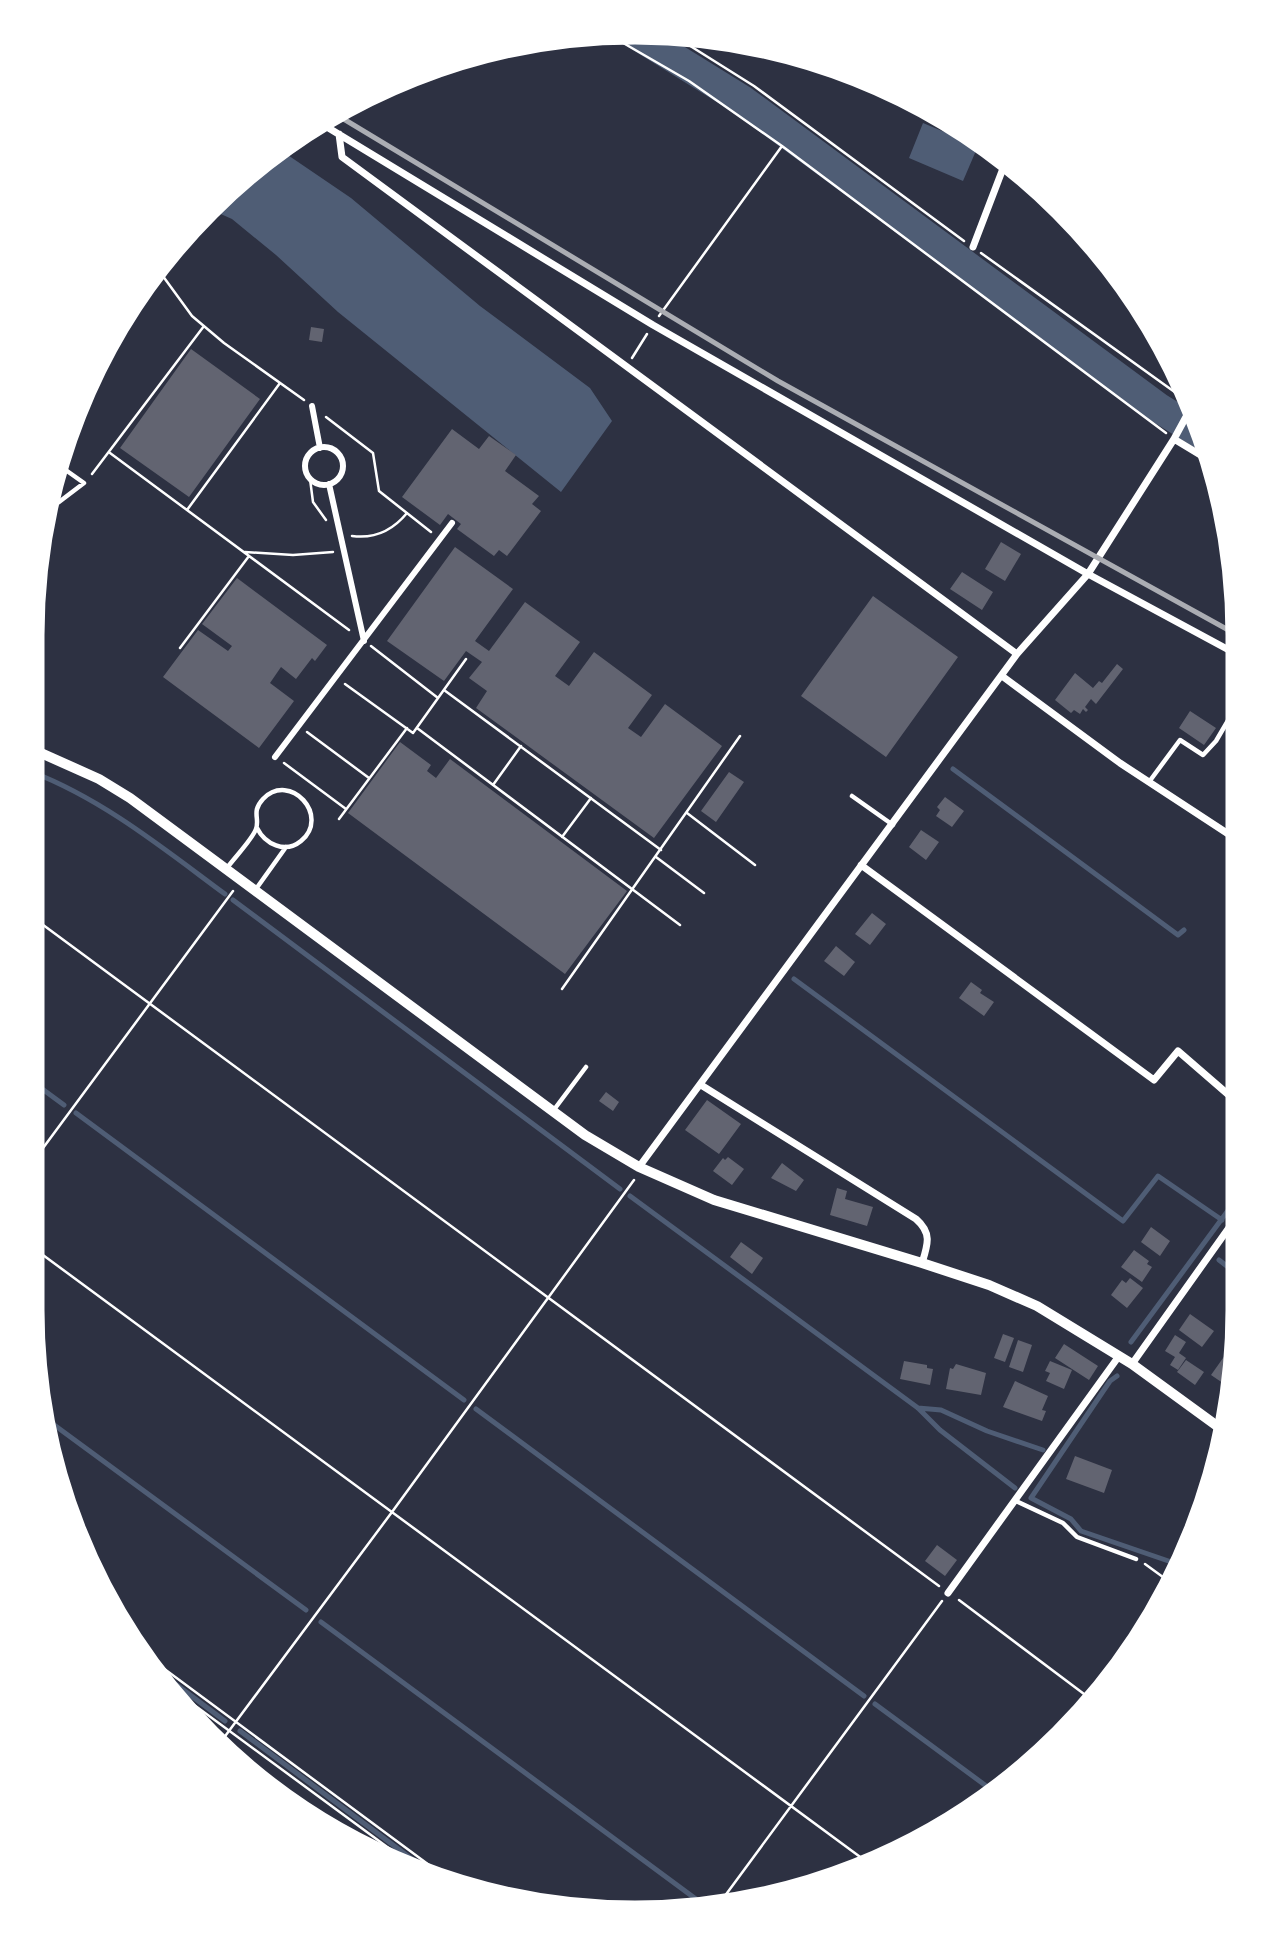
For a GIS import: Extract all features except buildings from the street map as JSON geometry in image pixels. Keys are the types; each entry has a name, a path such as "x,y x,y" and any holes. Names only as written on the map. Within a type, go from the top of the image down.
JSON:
{"street":[{"path":"327,127 653,324 1088,574 1230,651"},
{"path":"339,134 342,157 1017,654"},
{"path":"972,247 1003,168"},
{"path":"312,406 320,448"},
{"path":"639,1167 1017,654 1088,574 1187,416"},
{"path":"1176,437 1201,454"},
{"path":"326,447 337,453 343,464 341,475 329,484 314,482 306,472 309,454 326,447"},
{"path":"329,484 364,641"},
{"path":"275,757 452,523"},
{"path":"1002,676 1149,782 1230,835"},
{"path":"40,753 99,779 130,797 585,1136 639,1167 714,1200 989,1285 1037,1307 1132,1364 1218,1427"},
{"path":"862,865 1154,1080 1178,1051 1230,1096"},
{"path":"701,1085 916,1219 928,1234 929,1242 922,1263"},
{"path":"1132,1364 1230,1226"},
{"path":"948,1593 1119,1356"}],"lane":[{"path":"56,503 84,484 64,469"},
{"path":"1149,782 1180,740 1203,755 1216,741 1230,717"},
{"path":"286,790 303,798 312,814 309,832 296,845 286,847 268,843 257,828 257,809 268,795 286,790"},
{"path":"852,796 893,825"},
{"path":"227,868 257,828"},
{"path":"256,890 286,847"},
{"path":"553,1111 586,1067"},
{"path":"1016,1501 1063,1523 1077,1537 1136,1559"}],"path":[{"path":"619,41 689,81 782,146 1176,437"},
{"path":"685,43 754,86 1178,394"},
{"path":"627,366 653,324 782,146"},
{"path":"84,484 204,327"},
{"path":"187,510 280,383"},
{"path":"110,453 438,698"},
{"path":"243,552 293,555 343,550"},
{"path":"180,648 249,556"},
{"path":"336,677 413,733 466,659"},
{"path":"444,690 661,850"},
{"path":"299,726 369,778"},
{"path":"339,819 407,728"},
{"path":"416,728 680,925"},
{"path":"562,989 740,736"},
{"path":"493,785 521,746"},
{"path":"275,757 346,809"},
{"path":"562,837 591,798"},
{"path":"687,813 755,866"},
{"path":"656,857 704,892"},
{"path":"40,1152 242,879"},
{"path":"40,923 1087,1696"},
{"path":"223,1739 548,1299 634,1179 639,1167"},
{"path":"40,1252 863,1859"},
{"path":"1136,1559 1165,1578"},
{"path":"723,1898 948,1593"},
{"path":"157,1664 435,1870"},
{"path":"184,1697 398,1855"}],"water":[{"path":"923,123 967,141 977,149 963,181 909,158"},
{"path":"286,154 351,198 480,306 590,388 612,421 561,492 338,312 232,219 216,212"}],"waterway":[{"path":"646,41 742,100 1159,408 1192,428"},
{"path":"953,769 1178,935 1184,930"},
{"path":"40,775 109,811 225,894"},
{"path":"233,900 620,1189"},
{"path":"794,979 1123,1221 1158,1176 1222,1220"},
{"path":"40,1087 64,1105"},
{"path":"76,1113 464,1400"},
{"path":"630,1196 918,1408 940,1430 1015,1488"},
{"path":"1131,1342 1230,1208"},
{"path":"1219,1260 1230,1269"},
{"path":"1117,1376 1110,1381 1031,1498 1071,1519 1081,1531 1173,1562"},
{"path":"918,1408 941,1410 987,1431 1043,1450"},
{"path":"476,1409 864,1696"},
{"path":"51,1423 306,1610"},
{"path":"321,1622 699,1901"},
{"path":"169,1679 225,1721"},
{"path":"875,1704 989,1788"},
{"path":"240,1731 417,1863"}],"railway":[{"path":"342,118 778,381 1230,631"}]}
